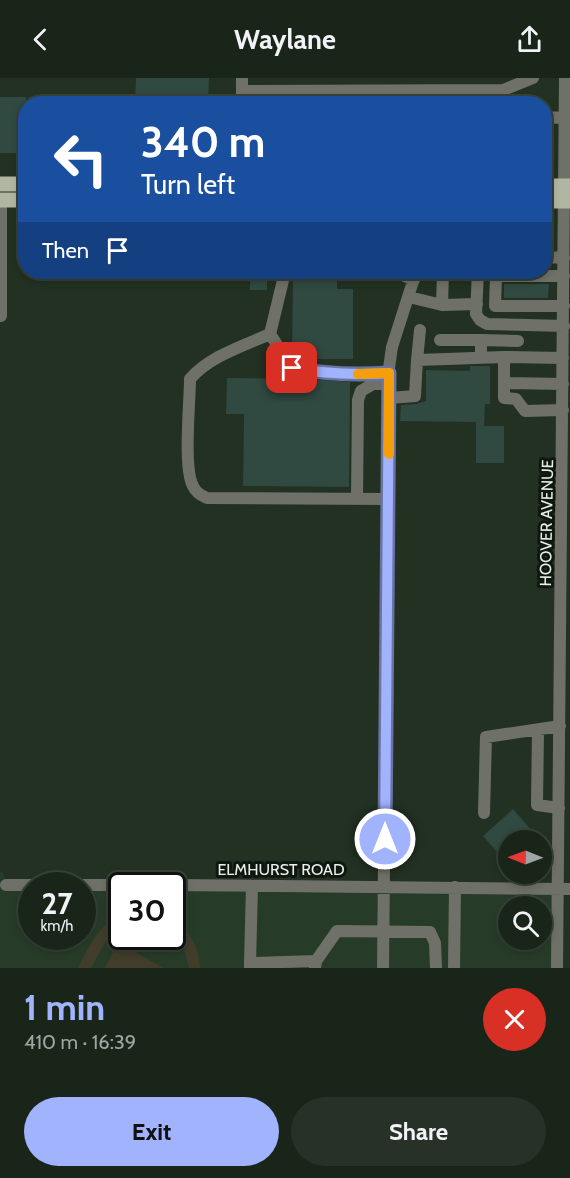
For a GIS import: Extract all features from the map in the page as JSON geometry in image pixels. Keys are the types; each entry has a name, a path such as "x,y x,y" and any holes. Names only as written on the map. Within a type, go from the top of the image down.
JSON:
{"main road":[{"path":"0,184 18,184"},
{"path":"552,189 567,194"},
{"path":"552,199 567,194"},
{"path":"1,200 18,200"}],"street":[{"path":"242,78 242,96"},
{"path":"261,96 485,84 503,90 533,78"},
{"name":"HOOVER AVENUE","path":"557,968 564,889 559,808 565,758 560,726 565,655 566,573 563,410 568,138 565,117 565,78"},
{"path":"552,118 565,117"},
{"path":"1,200 1,316"},
{"path":"552,257 564,258"},
{"path":"552,276 564,276"},
{"path":"283,279 270,334 292,368 389,378"},
{"path":"382,968 385,887 389,378 392,347 414,279"},
{"path":"442,305 443,279"},
{"path":"478,279 477,314 480,320 488,324 564,326"},
{"path":"496,279 495,306 564,306"},
{"path":"409,297 442,305 477,304"},
{"path":"389,398 415,396 420,330"},
{"path":"270,334 217,358 197,371 190,379 188,464 193,487 207,498 388,499"},
{"path":"440,340 518,340"},
{"path":"481,340 481,358"},
{"path":"504,357 504,398 516,399 525,411 563,410"},
{"path":"417,360 504,357 564,358"},
{"path":"357,498 358,400 361,391 389,378"},
{"path":"504,383 564,384"},
{"path":"484,813 486,738 560,726"},
{"path":"538,730 537,805 559,808"},
{"path":"6,885 18,885"},
{"name":"ELMHURST ROAD","path":"186,885 564,889"},
{"path":"252,886 250,966 316,964 337,930 430,932 435,944 435,968"},
{"path":"454,968 455,887"}],"shaded area":[{"path":"0,872 3,872 7,885 18,885 18,950 96,950 96,885 108,885 108,950 186,950 186,885 559,889 557,968 0,968"},
{"path":"108,923 108,939 91,968 78,968 87,950 96,950 96,937"},
{"path":"186,931 198,953 200,968 189,968 184,950"},
{"path":"114,950 131,950 164,968 105,968"}],"building":[{"path":"136,78 209,78 208,96 135,96"},
{"path":"0,97 18,97 18,153 0,153"},
{"path":"250,279 267,279 267,290 250,290"},
{"path":"293,280 337,281 337,289 353,289 353,359 296,359 292,353"},
{"path":"504,284 549,284 548,298 504,298"},
{"path":"470,366 490,366 490,404 485,404 484,426 504,426 504,463 476,463 476,422 400,421 401,405 426,401 426,370 470,371"},
{"path":"227,378 350,382 349,487 243,486 244,414 226,414"},
{"path":"513,809 531,830 498,830 498,853 483,836"}],"slow traffic":[{"path":"358,374 389,373 389,454"}],"route":[{"path":"292,368 313,372 361,375 389,373 385,839"}]}
